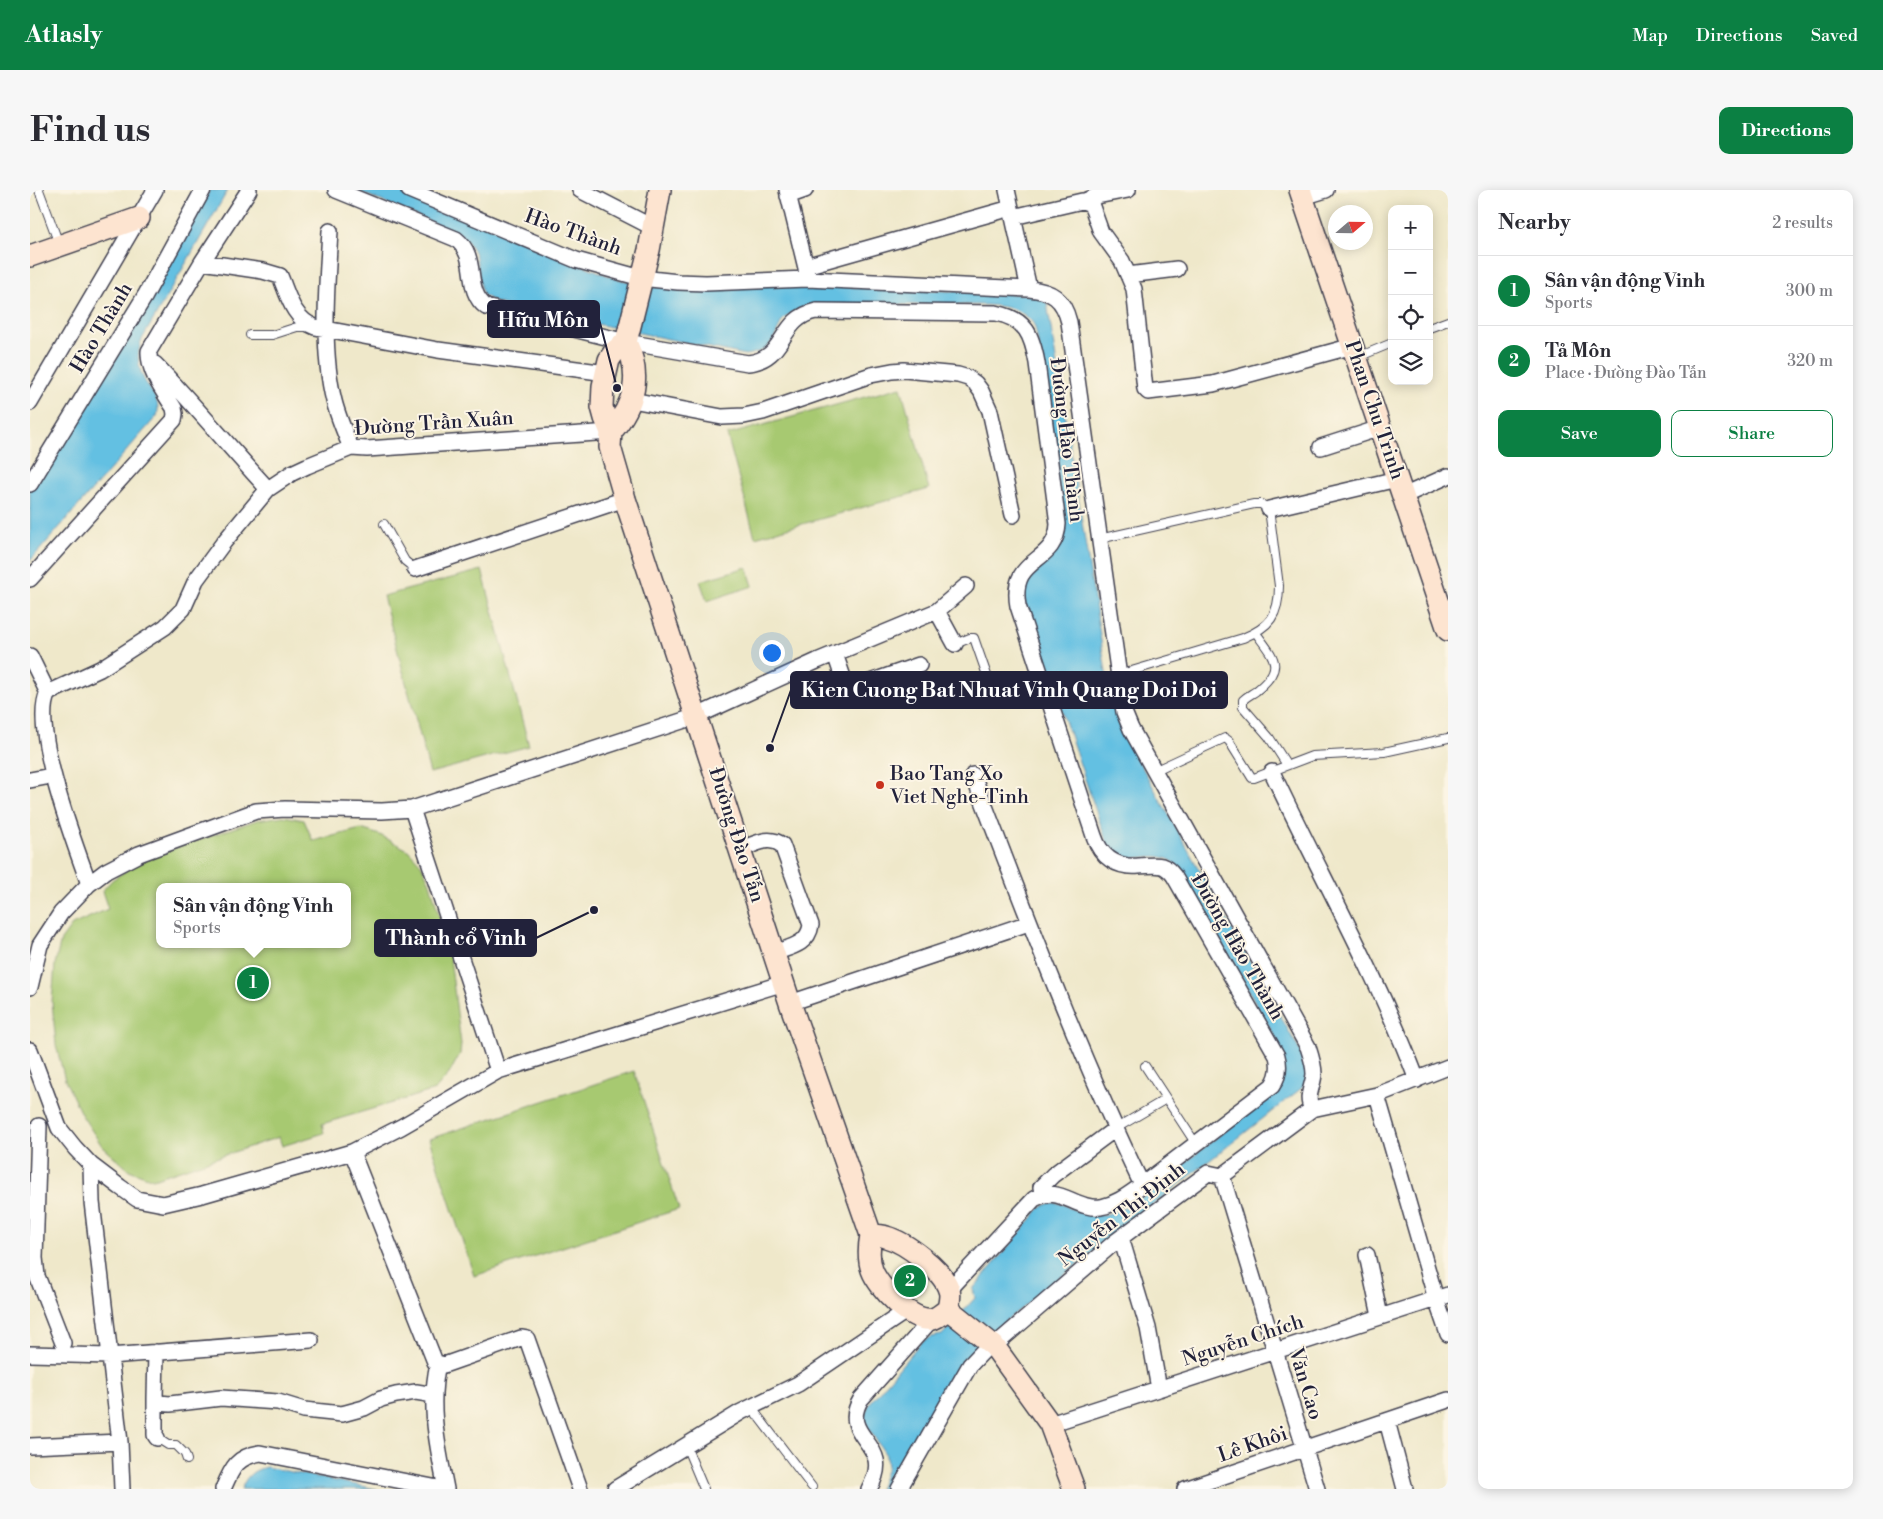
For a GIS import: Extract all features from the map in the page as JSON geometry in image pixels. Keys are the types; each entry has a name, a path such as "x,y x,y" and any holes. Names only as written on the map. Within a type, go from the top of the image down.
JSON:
{"street":[{"path":"30,403 155,190"},
{"name":"Hào Thành","path":"30,484 145,296 203,190"},
{"path":"30,579 174,420 174,408 152,370 149,351 152,342 249,190"},
{"name":"Đường Hào Thành","path":"336,190 456,239 467,250 474,292 478,300 486,307 741,362 754,362 766,358 775,350 795,321 810,312 824,310 996,313 1016,319 1026,328 1037,362 1058,524 1056,542 1020,575 1016,585 1016,595 1098,847 1113,862 1132,867 1162,866 1168,869 1174,876 1278,1061 1278,1075 1272,1086 1120,1200 1110,1205 1099,1207 1079,1204 1058,1195 1042,1194"},
{"name":"Hào Thành","path":"409,190 576,260 640,281 706,283 806,273"},
{"path":"580,190 652,227"},
{"path":"611,432 622,420 632,400 636,372 627,338 660,190"},
{"path":"805,190 787,193 806,273"},
{"path":"1007,190 1028,289"},
{"path":"806,273 809,265 1012,213 1085,201 1097,196 1128,190"},
{"path":"1301,194 1326,190"},
{"name":"Phan Chu Trinh","path":"1301,194 1448,630"},
{"path":"1085,201 1091,204 1101,232 1122,261 1136,298 1145,389 1148,392 1203,386 1355,352"},
{"path":"30,256 139,218"},
{"path":"330,231 321,328 338,416 351,448"},
{"path":"202,262 263,271 280,276 296,313 302,320 321,328 438,350 606,373"},
{"path":"1128,275 1177,269"},
{"path":"806,273 1040,290 1055,296 1064,307 1067,314 1124,712 1131,729 1156,770 1308,1048 1314,1066 1308,1098 1312,1109"},
{"name":"Đường Đào Tấn","path":"627,338 609,360 603,386 602,407 604,418 611,432 610,447 625,499 787,993 871,1235 869,1248 871,1268 879,1283 906,1311 918,1318 946,1308"},
{"path":"149,359 181,391 268,489"},
{"path":"632,400 722,417 732,417 763,412 886,371 904,370 958,375 975,383 986,401 1013,515"},
{"path":"1321,448 1380,428"},
{"name":"Đường Trần Xuân","path":"48,693 100,669 165,627 183,609 196,580 224,542 268,489 292,473 351,448 367,449 611,432"},
{"path":"1268,509 1400,488 1448,476"},
{"path":"415,569 625,499"},
{"path":"30,981 40,945 61,913 89,884 106,871 139,854 256,811 285,808 382,811 412,808 697,716 937,611 966,586"},
{"path":"937,611 955,644"},
{"path":"835,654 847,689 919,665"},
{"path":"30,656 34,676 48,693 43,699 42,719 46,758 89,884"},
{"path":"1272,772 1313,859 1391,1013 1417,1080"},
{"path":"973,775 1029,923 1115,1129 1142,1185"},
{"path":"30,780 51,776"},
{"path":"412,808 498,1072"},
{"path":"741,850 769,839 777,841 782,845 811,926 810,934 802,942 774,952"},
{"path":"30,1050 59,1128 91,1165 138,1199 163,1204 202,1195 352,1152 401,1127 498,1072 787,993 1029,923"},
{"name":"Nguyễn Thị Định","path":"899,1489 970,1365 990,1344 1121,1238 1208,1173 1222,1176 1312,1109 1377,1095 1448,1067"},
{"path":"1377,1095 1442,1297 1448,1334"},
{"path":"59,1128 34,1125 35,1258 37,1276 62,1343"},
{"path":"869,1489 876,1478 878,1470 874,1453 856,1426 855,1412 861,1399 946,1308 1034,1199 1042,1194 1041,1187 1053,1175 1115,1129"},
{"path":"352,1152 434,1360 438,1364 444,1365 521,1338 527,1339 580,1489"},
{"path":"91,1165 92,1202 120,1442 122,1489"},
{"name":"Văn Cao","path":"1222,1176 1317,1489"},
{"name":"Đường Đào Tấn","path":"871,1235 885,1236 901,1243 942,1276 946,1308 990,1344 1050,1424 1074,1489"},
{"path":"1121,1238 1148,1328 1159,1389"},
{"path":"1367,1256 1380,1316"},
{"name":"Nguyễn Chích","path":"1050,1424 1442,1297"},
{"path":"615,1489 751,1407 798,1384 906,1311"},
{"path":"30,1354 110,1356 311,1340"},
{"path":"156,1352 155,1435 157,1438"},
{"path":"223,1489 237,1462 250,1454 260,1453 444,1489 434,1419 434,1395 438,1364"},
{"path":"155,1398 159,1403 170,1404 221,1398 278,1402 304,1410 342,1414 364,1408 380,1399 396,1395 416,1392 434,1395"},
{"name":"Lê Khôi","path":"1185,1489 1448,1400"},
{"path":"1387,1421 1405,1489"},
{"path":"30,1446 120,1442"}],"lane":[{"path":"39,190 60,245"},
{"path":"1433,327 1448,321"},
{"path":"250,336 272,334 297,327 321,328"},
{"path":"1355,352 1388,344"},
{"path":"1099,539 1261,504 1268,509 1279,586 1279,596 1271,620 1262,630 1243,638 1118,675"},
{"path":"384,524 405,561 415,569"},
{"path":"1256,633 1274,657 1274,671 1264,684 1242,701 1242,704 1269,737 1287,766"},
{"path":"955,644 974,638 990,681"},
{"path":"1156,770 1225,738 1229,741 1252,778 1254,778 1312,756 1384,752 1448,738"},
{"path":"1144,1066 1196,1144"},
{"path":"1115,1129 1166,1099"},
{"path":"751,1407 812,1487"},
{"path":"157,1438 168,1445 176,1445 186,1454 187,1460"},
{"path":"686,1446 704,1489"}],"green space":[{"path":"901,387 929,489 755,537 727,435"},
{"path":"747,567 753,586 707,601 700,581"},
{"path":"482,570 529,746 430,773 383,596"},
{"path":"283,816 304,820 313,841 361,829 380,835 408,850 421,864 430,883 449,950 461,1044 460,1054 449,1074 435,1090 322,1124 324,1133 282,1146 279,1137 153,1179 129,1170 102,1146 81,1114 65,1080 56,1045 52,1002 55,964 61,940 72,925 108,909 102,891 112,880 143,859 257,820"},
{"path":"634,1071 679,1209 474,1276 429,1139"}],"water":[{"path":"210,190 228,190 140,345 138,356 140,368 143,378 157,403 157,416 30,561 30,490"},
{"path":"355,190 400,190 614,278 650,287 806,285 1040,295 1047,303 1109,691 1115,713 1126,738 1301,1053 1307,1074 1303,1087 994,1330 970,1359 893,1489 879,1489 887,1468 886,1455 865,1423 865,1414 869,1404 921,1342 931,1337 942,1335 975,1298 973,1289 1042,1206 1057,1203 1079,1212 1095,1215 1111,1213 1126,1207 1141,1198 1277,1089 1279,1044 1178,867 1172,861 1162,857 1124,857 1109,849 1023,598 1024,579 1054,553 1061,543 1063,530 1034,325 1028,317 1017,311 993,305 813,304 796,310 785,318 765,349 745,355 496,303 483,295 477,262 472,247 458,233"},
{"path":"266,1467 377,1489 241,1489 250,1475"}],"place":[{"name":"Hữu Môn","path":"617,388"},
{"name":"Kien Cuong Bat Nhuat Vinh Quang Doi Doi","path":"770,748"},
{"name":"Bao Tang Xo Viet Nghe-Tinh","path":"880,785"},
{"name":"Thành cổ Vinh","path":"594,910"},
{"name":"Sân vận động Vinh","path":"253,983"},
{"name":"Tả Môn","path":"910,1281"}]}
